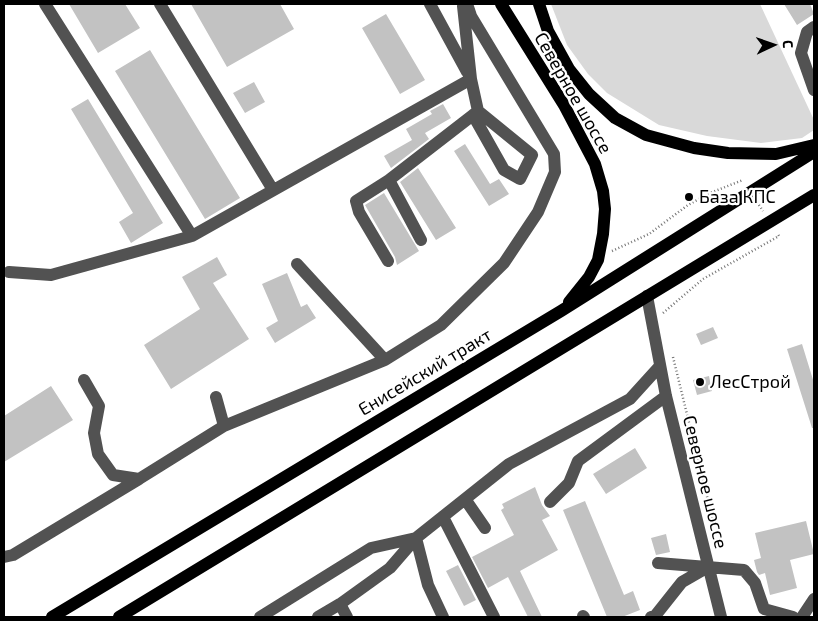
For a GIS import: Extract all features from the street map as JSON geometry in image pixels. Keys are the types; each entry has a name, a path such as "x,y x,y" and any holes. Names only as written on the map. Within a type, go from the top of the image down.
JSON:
{"main road":[{"name":"Северное шоссе","path":"501,4 564,105 595,164 603,191 605,209 598,260 589,278 562,311"},
{"path":"539,4 548,31 569,68 589,94 615,118 646,135 694,148 728,153 776,154 814,145"},
{"name":"Енисейский тракт","path":"52,617 562,311 814,152"},
{"path":"120,617 814,195"}],"street":[{"path":"45,4 192,236"},
{"path":"160,4 273,190"},
{"path":"430,4 471,79"},
{"path":"465,4 471,79 476,113 504,170 520,179 532,155 476,113"},
{"path":"4,557 12,555 224,426 385,360 441,325 504,263 538,212 555,172 554,154 465,4"},
{"path":"814,27 806,32 801,53 814,90"},
{"path":"9,272 51,275 192,236 471,79"},
{"path":"388,261 359,212 356,201 388,180 476,113"},
{"path":"388,180 421,240"},
{"path":"297,264 385,360"},
{"name":"Северное шоссе","path":"647,296 659,367 721,617"},
{"path":"318,617 340,604 390,568 416,538 509,464 630,399 659,367"},
{"path":"84,380 99,406 94,433 98,454 113,475 139,479"},
{"path":"550,502 569,483 578,461 666,396"},
{"path":"216,397 224,426"},
{"path":"465,499 485,528"},
{"path":"443,517 494,617"},
{"path":"260,617 371,548 416,538"},
{"path":"416,538 428,585 443,617"},
{"path":"658,563 744,570 755,583 764,609 793,617"},
{"path":"651,617 655,616 682,582 708,567"},
{"path":"802,617 814,599"},
{"path":"340,604 347,617"}],"path":[{"path":"610,252 649,234 688,205 710,193 744,180"},
{"path":"757,202 763,211"},
{"path":"663,320 663,312 703,280 779,236 777,233"},
{"path":"671,353 712,521"}],"shaded area":[{"path":"551,4 760,4 814,120 814,130 802,138 761,143 707,136 659,125 607,93 588,74 567,45"}],"building":[{"path":"69,4 125,4 140,28 98,53"},
{"path":"191,4 280,4 294,29 227,67"},
{"path":"784,4 810,4 814,14 797,25"},
{"path":"386,14 425,80 400,94 362,28"},
{"path":"150,50 240,198 205,219 115,71"},
{"path":"254,82 265,102 245,113 233,93"},
{"path":"88,99 163,223 131,243 119,222 133,213 71,109"},
{"path":"443,104 451,118 425,133 429,139 391,168 384,156 412,140 406,129 432,114 430,111"},
{"path":"465,144 490,184 499,179 509,194 489,206 454,151"},
{"path":"418,168 456,228 436,240 400,182"},
{"path":"384,193 419,251 397,265 395,257 365,205"},
{"path":"217,257 227,275 213,283 249,339 171,389 144,345 200,309 182,277"},
{"path":"287,273 301,307 307,304 316,318 275,343 266,328 278,321 262,284"},
{"path":"713,327 718,338 701,345 696,334"},
{"path":"802,344 814,383 814,428 812,428 787,349"},
{"path":"709,376 712,391 697,395 693,380"},
{"path":"51,386 73,420 4,462 4,416"},
{"path":"635,448 647,468 606,494 593,474"},
{"path":"535,487 542,505 550,516 542,520 558,550 520,571 542,617 528,617 508,577 488,588 472,557 514,535 501,510 504,508 502,504"},
{"path":"585,501 624,595 633,591 640,610 622,617 607,617 563,510"},
{"path":"806,521 814,554 790,560 797,588 770,595 765,573 759,575 754,560 761,558 755,533"},
{"path":"666,534 670,552 656,555 651,538"},
{"path":"458,565 476,600 464,606 446,571"}],"place":[{"name":"База КПС","path":"689,197"},
{"name":"ЛесСтрой","path":"700,382"}]}
